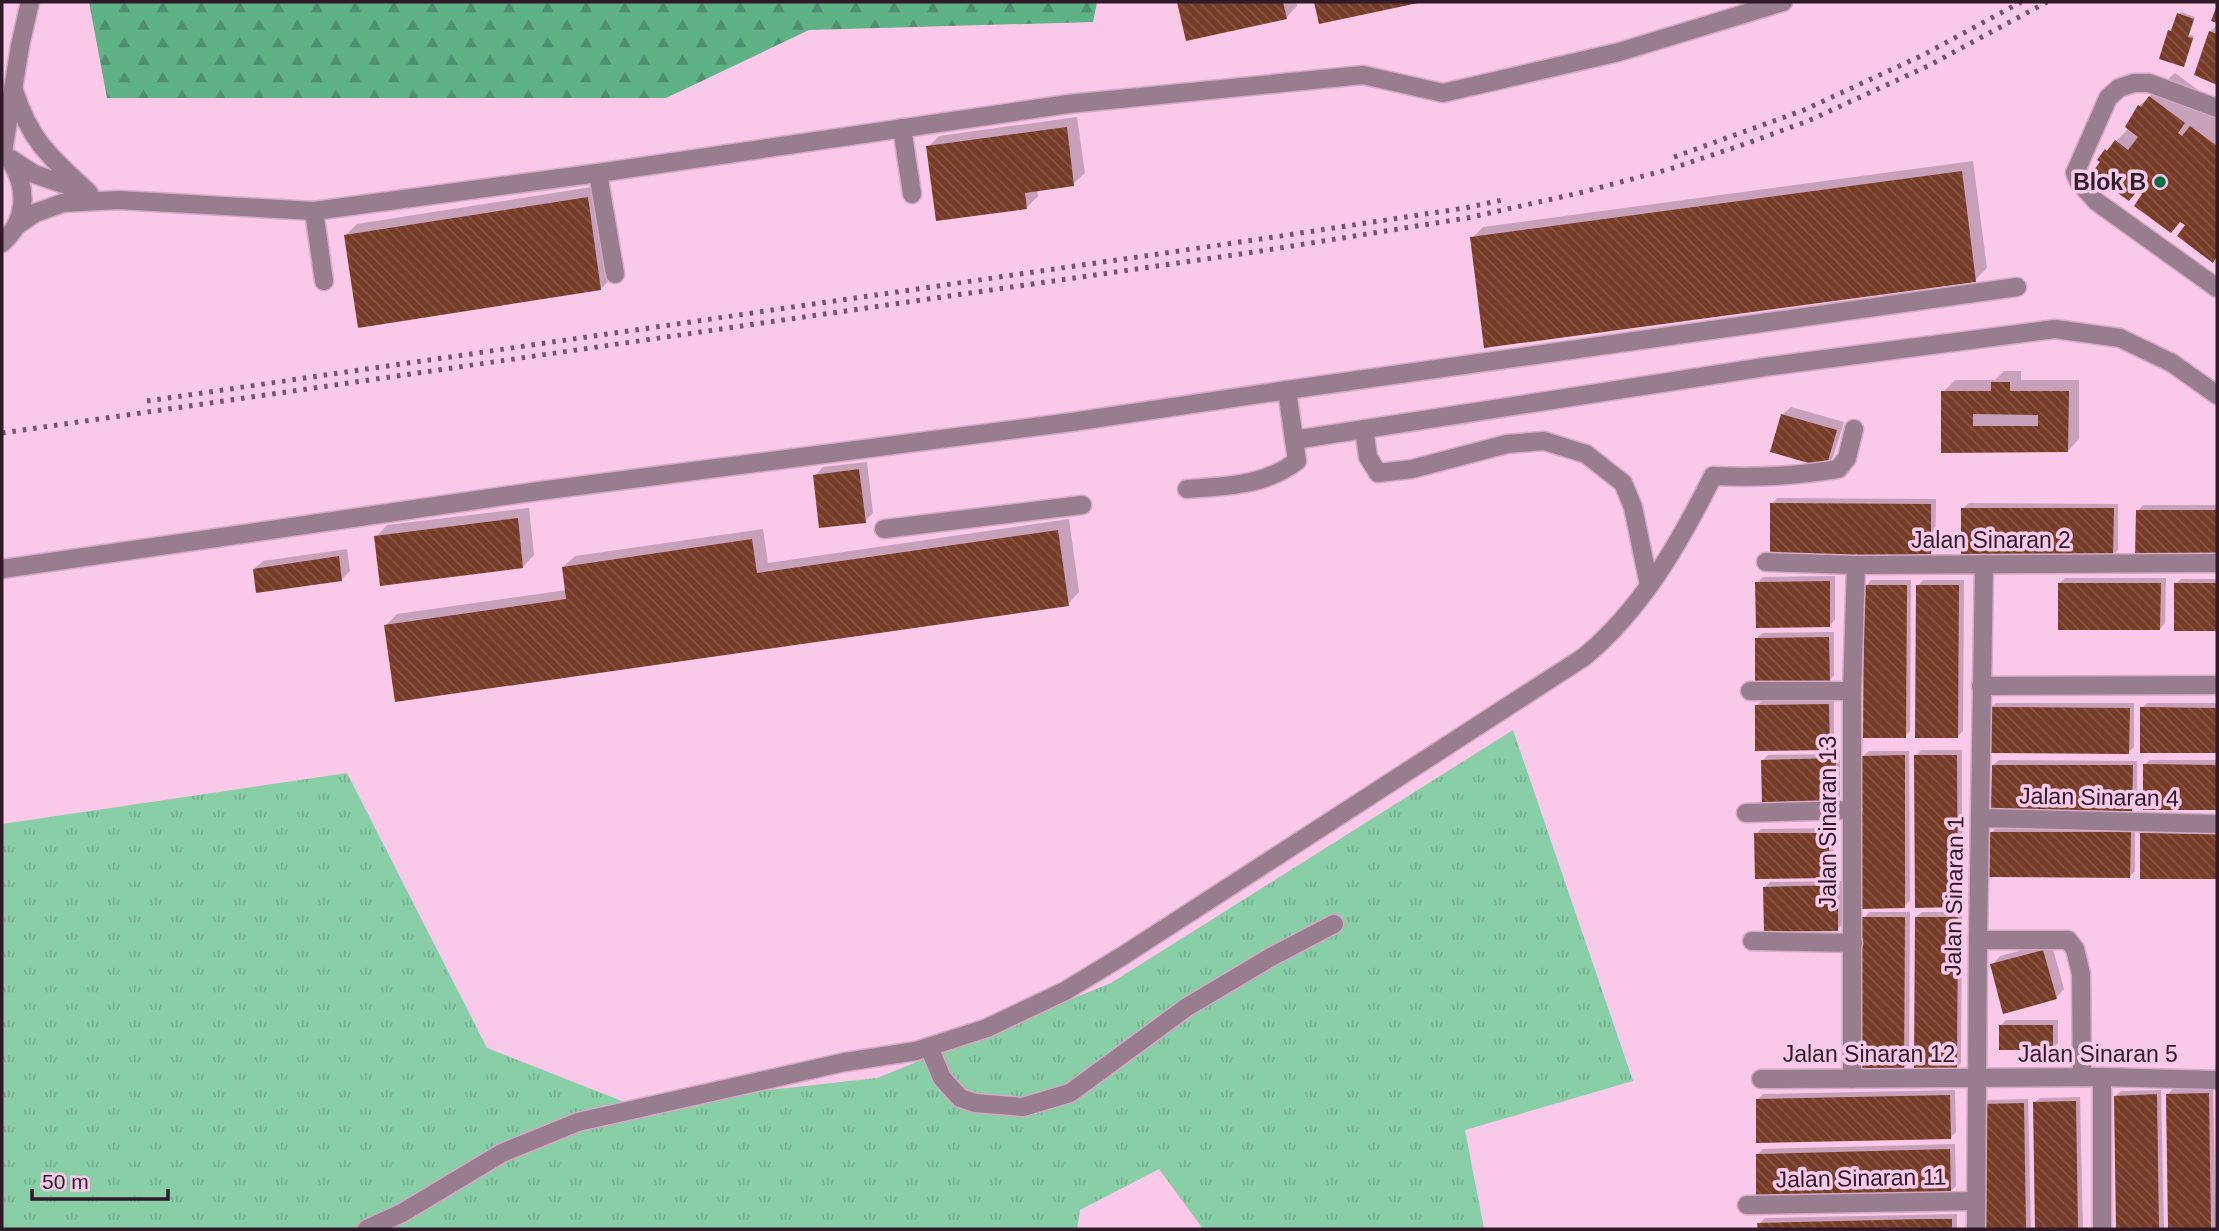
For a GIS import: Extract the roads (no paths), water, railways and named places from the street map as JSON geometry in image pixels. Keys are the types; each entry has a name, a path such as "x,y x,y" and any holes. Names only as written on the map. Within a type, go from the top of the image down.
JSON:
{"street":[{"path":"16,226 23,210 24,192 20,175 5,154 13,86 30,2"},
{"path":"2,243 16,226 35,212 63,203 119,200 314,211 598,173 1068,104 1363,75 1443,93 1619,52 1783,2"},
{"path":"2217,108 2149,83 2134,83 2119,88 2108,98 2075,173 2079,182 2097,202 2217,288"},
{"path":"13,86 24,120 46,154 89,193"},
{"path":"902,128 912,194"},
{"path":"5,154 34,174 119,200"},
{"path":"598,173 615,274"},
{"path":"314,211 324,281"},
{"path":"2,569 526,492 1072,422 2017,287"},
{"path":"1294,440 1771,366 2055,330 2120,338 2172,363 2217,395"},
{"path":"1187,489 1240,485 1281,473 1297,461 1287,390"},
{"path":"1364,429 1368,457 1378,473 1412,469 1507,444 1544,441 1586,454 1623,483 1633,507 1649,585"},
{"path":"367,1229 402,1213 502,1153 578,1122 845,1062 916,1051 986,1028 1065,991 1254,872 1584,657 1622,622 1649,585 1687,527 1713,476 1811,474 1838,469 1847,457 1854,429"},
{"path":"884,529 1082,505"},
{"name":"Jalan Sinaran 2","path":"1766,562 1856,565 2217,564"},
{"name":"Jalan Sinaran 1","path":"1976,1229 1983,564"},
{"name":"Jalan Sinaran 13","path":"1852,1079 1852,691 1856,565"},
{"path":"1981,686 2217,685"},
{"path":"1751,691 1852,691"},
{"path":"1746,813 1852,810"},
{"name":"Jalan Sinaran 4","path":"1980,818 2217,824"},
{"path":"929,1046 942,1078 960,1098 975,1103 1023,1107 1070,1093 1187,1007 1271,957 1334,924"},
{"path":"1978,940 2068,940 2076,949 2081,974 2082,1077"},
{"path":"1752,941 1853,943"},
{"path":"2102,1077 2102,1229"},
{"name":"Jalan Sinaran 5","path":"1978,1078 2217,1080"},
{"name":"Jalan Sinaran 12","path":"1760,1079 1978,1078"},
{"name":"Jalan Sinaran 11","path":"1746,1205 1976,1201"}],"railway":[{"path":"1674,157 1804,110 1923,55 2021,2"},
{"path":"2,433 1261,251 1467,218 1670,169 1808,121 1928,66 2047,2"},
{"path":"147,401 1261,239 1465,208 1507,199"}],"place":[{"name":"Blok B","path":"2160,182"}]}
